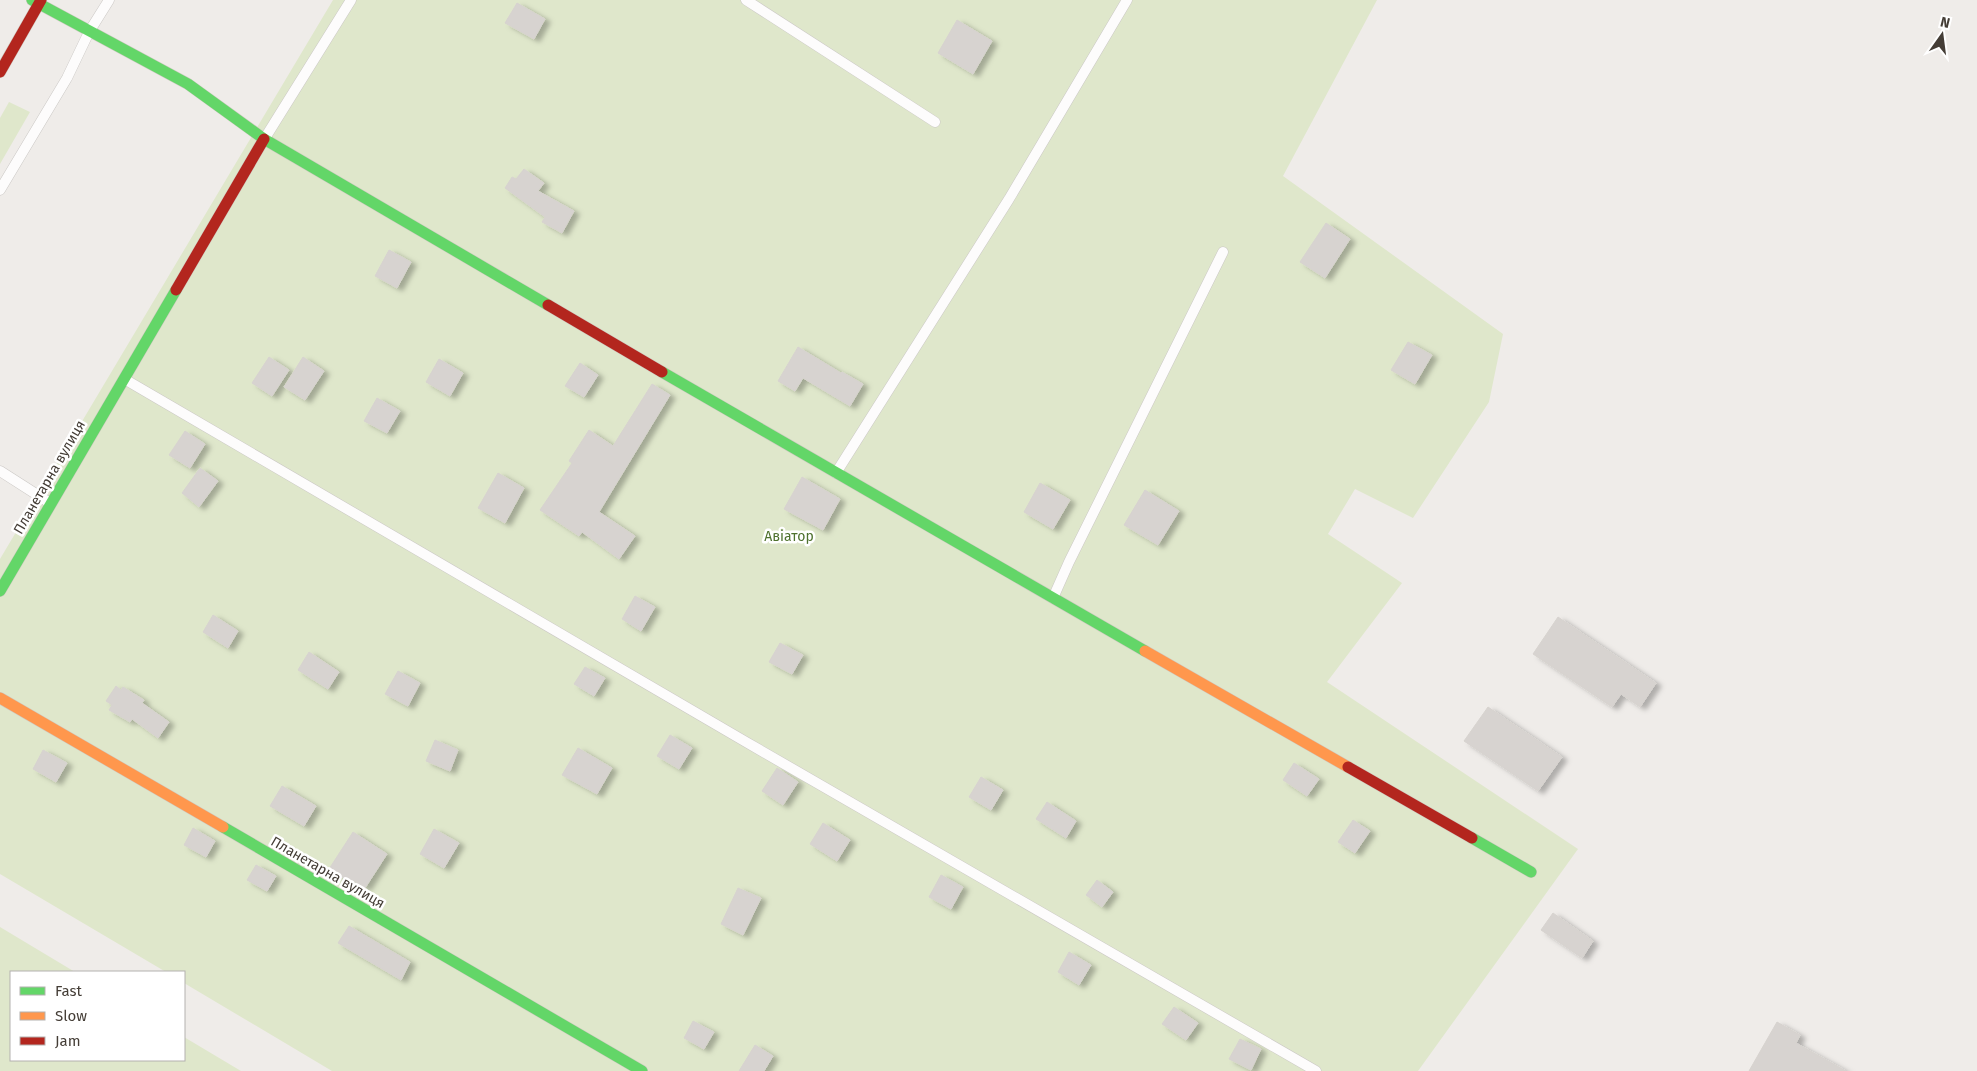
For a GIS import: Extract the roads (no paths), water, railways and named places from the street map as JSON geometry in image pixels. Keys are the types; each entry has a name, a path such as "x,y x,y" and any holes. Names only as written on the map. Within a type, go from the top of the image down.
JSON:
{"street":[{"path":"0,72 37,1 89,32 188,84 264,139 836,474 1531,872"},
{"name":"Планетарна вулиця","path":"0,591 264,139"},
{"name":"Планетарна вулиця","path":"0,698 642,1071"}],"lane":[{"path":"0,190 67,78 89,32 109,0"},
{"path":"264,139 351,0"},
{"path":"746,0 935,122"},
{"path":"836,474 1009,199 1127,0"},
{"path":"1053,599 1069,562 1222,252"},
{"path":"123,378 746,742 1316,1071"},
{"path":"0,471 51,504"}],"park label":[{"name":"Авіатор","path":"789,536"}]}
